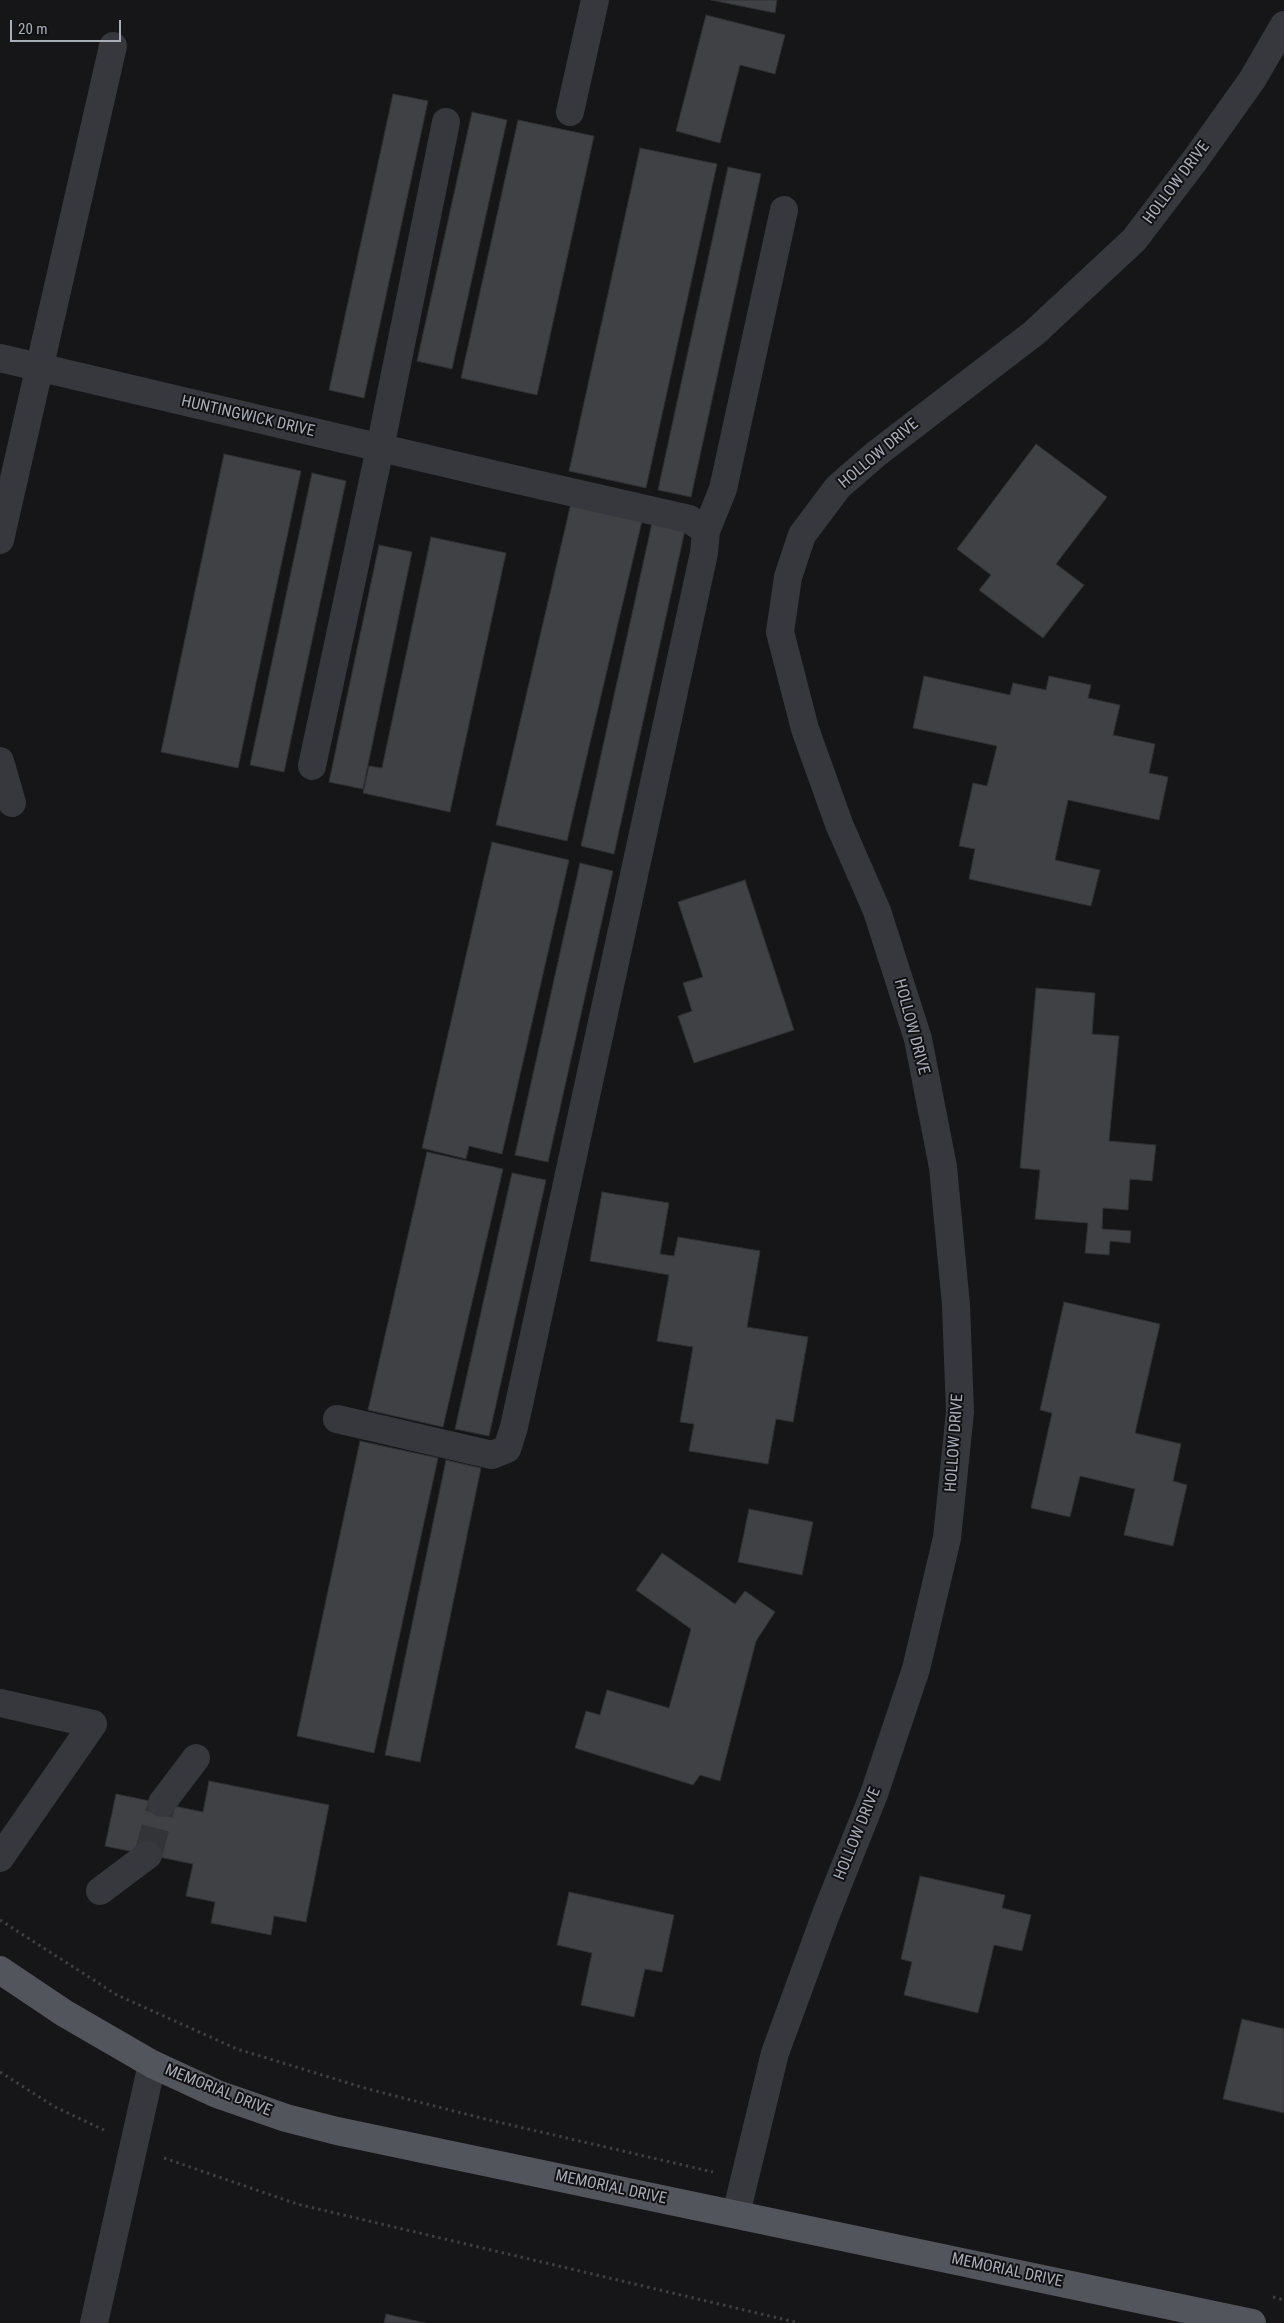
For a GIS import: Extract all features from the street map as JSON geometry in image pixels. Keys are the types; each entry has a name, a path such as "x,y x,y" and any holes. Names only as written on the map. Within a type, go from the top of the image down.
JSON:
{"main road":[{"name":"MEMORIAL DRIVE","path":"0,1970 64,2013 152,2064 217,2094 286,2118 336,2131 1252,2323"}],"street":[{"path":"570,112 595,0"},
{"name":"HOLLOW DRIVE","path":"736,2214 775,2053 826,1914 874,1794 916,1670 947,1538 960,1412 956,1304 943,1167 918,1039 877,911 839,824 805,729 780,632 788,577 802,535 838,487 876,454 1034,333 1134,240 1195,160 1240,96 1284,25"},
{"path":"0,540 41,368 113,46"},
{"path":"312,766 380,448 446,122"},
{"path":"337,1419 492,1455 507,1449 514,1427 698,582 706,532 723,489 784,210"},
{"name":"HUNTINGWICK DRIVE","path":"0,358 689,519 706,532"},
{"path":"0,761 12,803"},
{"path":"0,1703 94,1724 0,1858"},
{"path":"162,1803 196,1758"},
{"path":"100,1892 148,1855"},
{"path":"94,2323 152,2064"}],"path":[{"path":"0,1920 118,1995 237,2049 368,2089 476,2117 745,2179"},
{"path":"0,2072 55,2106 159,2156 297,2204 799,2323"},
{"path":"1266,2295 1284,2300"}],"building":[{"path":"711,0 777,0 775,13"},
{"path":"706,15 785,35 775,74 740,65 720,143 676,131"},
{"path":"393,94 428,101 364,398 329,390"},
{"path":"472,112 507,120 452,369 417,361"},
{"path":"518,120 594,136 537,395 461,378"},
{"path":"640,148 717,164 646,488 569,471"},
{"path":"728,167 761,174 691,497 658,490"},
{"path":"1036,444 1107,497 1056,564 1084,585 1043,638 979,590 991,575 957,549"},
{"path":"224,454 301,471 238,768 161,752"},
{"path":"312,473 346,481 284,772 250,765"},
{"path":"571,503 642,521 567,841 496,825"},
{"path":"652,523 685,530 614,854 581,846"},
{"path":"431,537 506,553 450,812 363,793 369,766 382,768"},
{"path":"379,545 412,552 363,789 329,782"},
{"path":"924,676 1010,695 1013,683 1046,690 1049,676 1091,685 1088,698 1120,705 1113,735 1155,744 1149,773 1168,777 1159,820 1068,800 1055,860 1100,870 1091,906 969,879 975,849 959,846 973,783 987,786 997,746 913,728"},
{"path":"492,842 569,860 502,1154 469,1146 466,1159 422,1148"},
{"path":"580,863 613,871 548,1162 515,1155"},
{"path":"745,880 794,1030 694,1063 678,1016 692,1011 683,983 703,977 678,902"},
{"path":"1036,988 1095,993 1092,1034 1119,1036 1109,1141 1156,1145 1152,1181 1130,1179 1128,1210 1103,1208 1102,1229 1131,1231 1130,1243 1110,1241 1109,1255 1085,1253 1088,1223 1035,1219 1040,1170 1020,1168"},
{"path":"427,1152 503,1169 443,1427 368,1410"},
{"path":"512,1173 546,1180 489,1436 455,1429"},
{"path":"602,1192 669,1203 660,1254 674,1256 678,1237 760,1251 747,1327 808,1337 793,1422 776,1419 768,1464 689,1451 694,1424 680,1422 693,1347 657,1341 669,1275 590,1261"},
{"path":"1064,1302 1160,1324 1135,1433 1181,1444 1173,1481 1187,1485 1173,1546 1124,1535 1135,1489 1080,1476 1070,1517 1031,1508 1052,1413 1040,1410"},
{"path":"360,1441 438,1458 374,1753 297,1736"},
{"path":"446,1460 481,1468 420,1762 385,1755"},
{"path":"749,1509 813,1522 802,1575 738,1562"},
{"path":"662,1553 735,1604 745,1591 775,1612 756,1641 720,1781 700,1775 693,1785 575,1748 586,1711 600,1715 607,1690 669,1708 691,1629 636,1590"},
{"path":"209,1781 329,1805 306,1922 274,1916 271,1935 211,1923 215,1902 186,1896 193,1864 105,1846 116,1794 203,1812"},
{"path":"920,1876 1005,1895 1002,1908 1031,1915 1022,1951 994,1945 978,2013 904,1995 912,1962 901,1959"},
{"path":"569,1892 674,1915 662,1972 645,1969 634,2017 581,2005 592,1953 557,1945"},
{"path":"1242,2019 1284,2029 1284,2113 1223,2099"},
{"path":"386,2314 425,2323 384,2323"}],"tunnel":[{"path":"148,1855 162,1803"}]}
